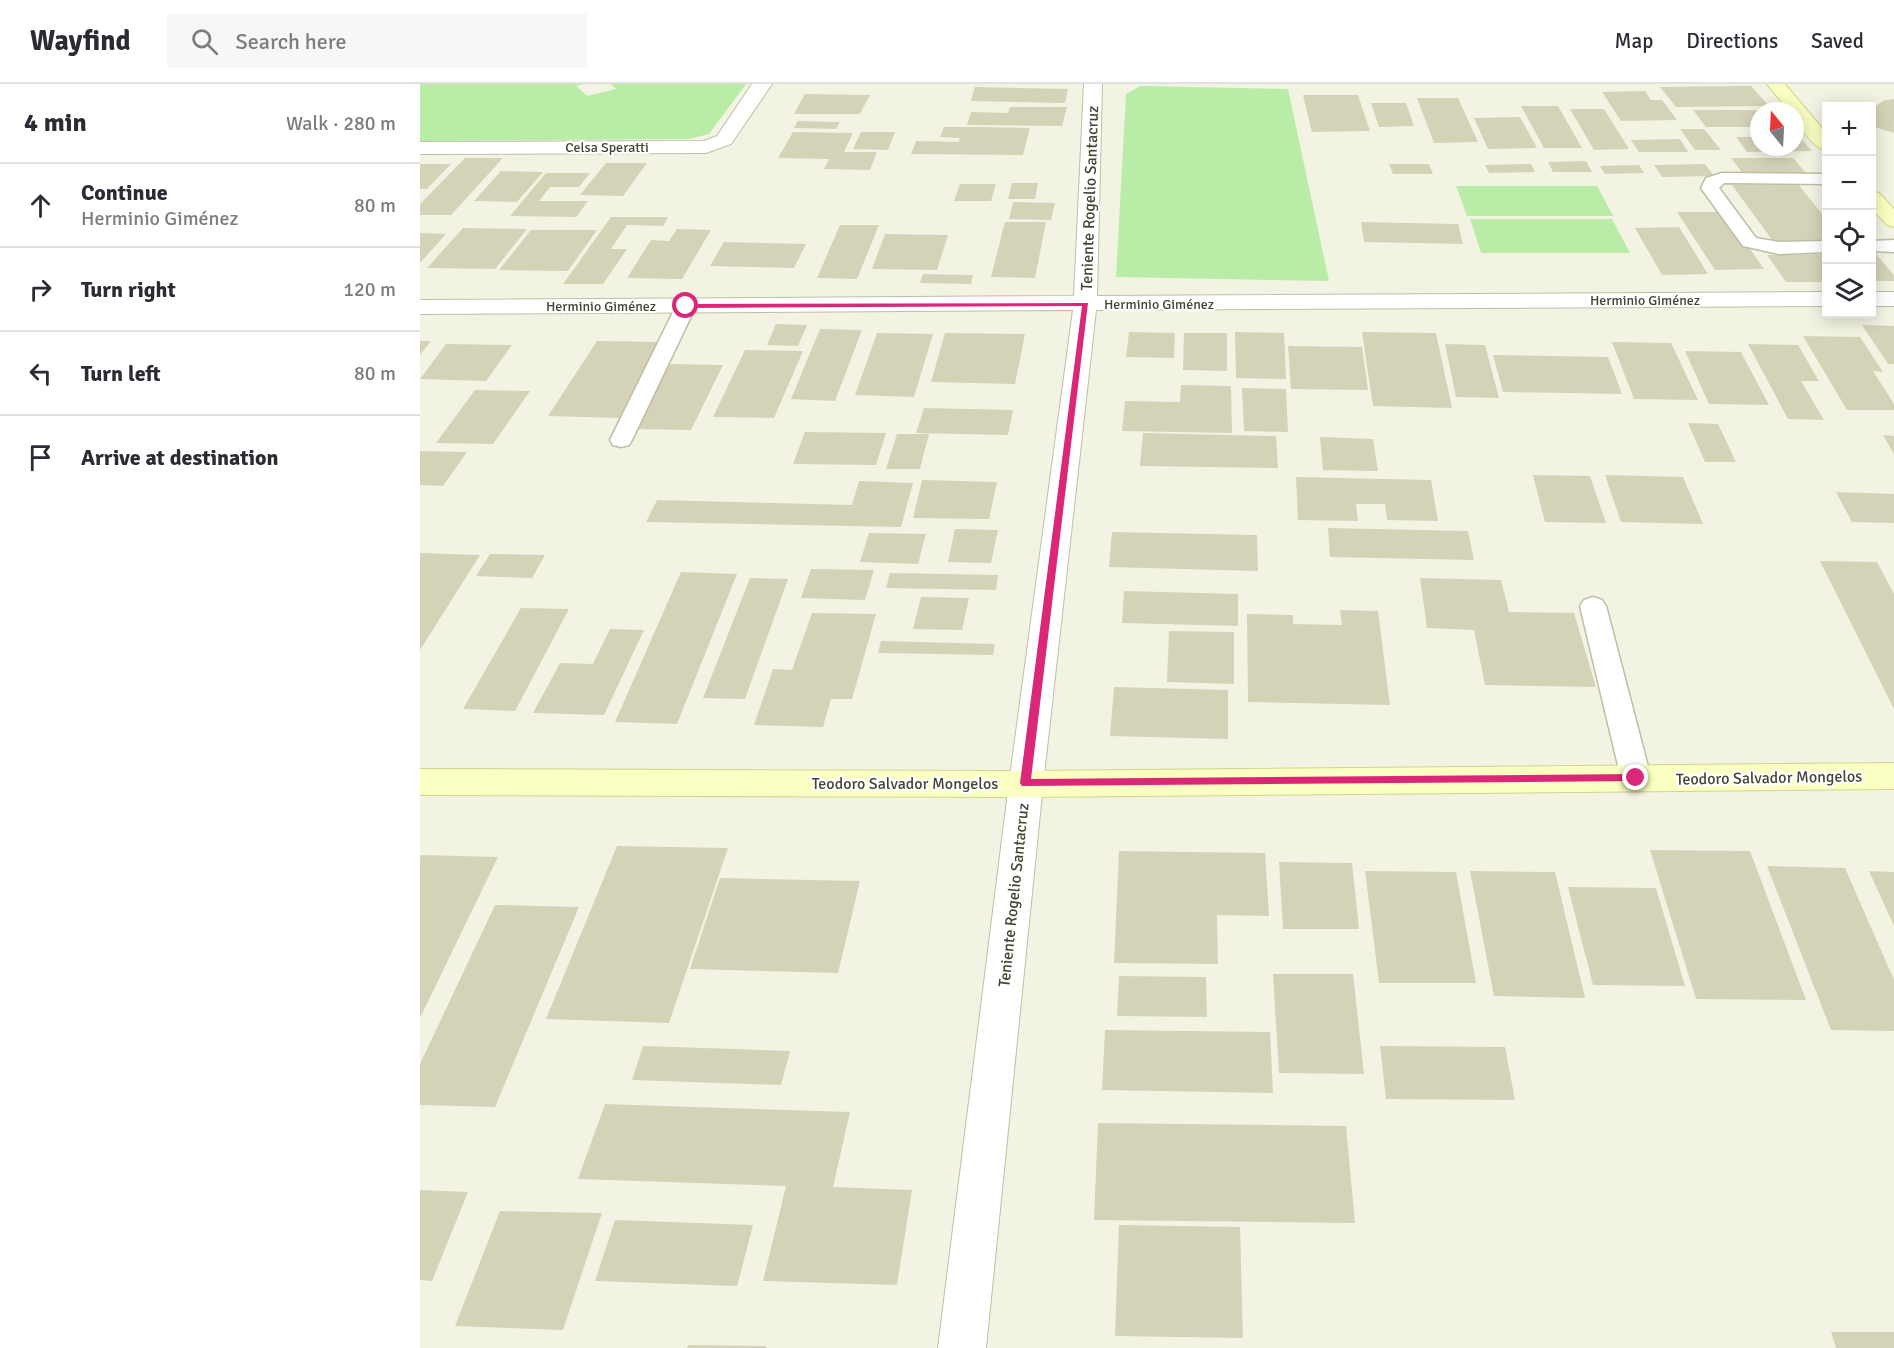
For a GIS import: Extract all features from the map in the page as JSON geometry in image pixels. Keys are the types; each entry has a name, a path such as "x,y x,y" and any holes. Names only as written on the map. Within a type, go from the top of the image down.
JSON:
{"street":[{"name":"Celsa Speratti","path":"420,148 706,147 724,140 760,85 763,84"},
{"name":"Teniente Rogelio Santacruz","path":"962,1348 1026,783 1085,304 1094,84"},
{"path":"1776,84 1822,139"},
{"path":"1876,201 1894,221"},
{"name":"Herminio Giménez","path":"420,307 1822,299"},
{"path":"1876,299 1894,299"},
{"name":"Teodoro Salvador Mongelos","path":"420,782 1026,783 1894,776"}],"lane":[{"path":"1822,179 1722,178 1712,182 1710,188 1750,242 1779,248 1822,247"},
{"path":"1876,246 1894,246"},
{"path":"621,440 686,306"},
{"path":"1593,606 1636,778"}],"green space":[{"path":"420,84 583,84 576,86 587,96 616,89 611,84 746,84 709,134 689,139 420,141"},
{"path":"1141,86 1288,89 1329,281 1116,277 1126,94"},
{"path":"1456,186 1597,186 1613,216 1467,216"},
{"path":"1470,219 1612,219 1630,253 1481,253"}],"building":[{"path":"1751,86 1765,102 1750,102 1750,106 1676,107 1660,87"},
{"path":"975,87 1068,89 1065,103 971,101"},
{"path":"1645,91 1651,100 1662,100 1677,120 1621,121 1602,92"},
{"path":"805,94 870,95 860,114 794,114"},
{"path":"1303,95 1358,95 1370,131 1312,132"},
{"path":"1417,98 1458,98 1478,142 1434,143"},
{"path":"1894,99 1894,133 1876,127 1876,106 1885,100"},
{"path":"1371,103 1406,103 1414,126 1379,127"},
{"path":"1521,106 1558,106 1582,148 1544,148"},
{"path":"1010,107 1067,107 1062,126 967,125 971,112 1008,113"},
{"path":"1570,109 1604,109 1629,149 1594,150"},
{"path":"1693,110 1750,110 1750,127 1706,127"},
{"path":"1520,117 1537,148 1488,149 1474,118"},
{"path":"798,121 840,122 836,129 794,128"},
{"path":"944,127 1030,128 1023,155 911,154 916,141 959,142 960,138 940,137"},
{"path":"1680,129 1704,129 1721,150 1695,150"},
{"path":"793,132 853,133 844,152 877,152 870,170 824,169 829,159 778,158"},
{"path":"861,132 895,132 888,150 853,149"},
{"path":"1736,137 1750,137 1750,152 1747,152"},
{"path":"1680,139 1688,152 1639,152 1631,140"},
{"path":"1804,142 1812,151 1804,151"},
{"path":"465,158 503,158 451,215 420,215 420,204"},
{"path":"1731,158 1793,158 1807,174 1744,175"},
{"path":"1586,161 1592,172 1553,172 1548,162"},
{"path":"606,163 647,163 623,196 580,195"},
{"path":"420,164 451,164 427,189 420,189"},
{"path":"1389,164 1429,164 1433,174 1393,174"},
{"path":"1531,164 1535,172 1489,173 1485,165"},
{"path":"1705,164 1714,176 1662,177 1654,165"},
{"path":"1639,165 1644,173 1605,174 1600,166"},
{"path":"501,171 543,172 517,202 474,201"},
{"path":"546,173 590,173 579,187 550,187 539,201 588,201 576,217 510,216"},
{"path":"1012,183 1038,183 1035,199 1008,199"},
{"path":"960,184 996,184 991,201 954,201"},
{"path":"1798,184 1822,214 1822,244 1775,244 1732,185"},
{"path":"1013,202 1055,203 1051,220 1009,219"},
{"path":"1677,212 1724,212 1764,269 1715,270"},
{"path":"611,217 668,217 663,226 627,225 611,249 627,249 603,284 563,284"},
{"path":"1005,222 1046,222 1035,278 991,277"},
{"path":"1361,222 1458,224 1463,244 1364,242"},
{"path":"840,225 879,225 857,279 817,278"},
{"path":"1679,227 1708,274 1662,275 1635,228"},
{"path":"463,228 527,229 495,269 427,268"},
{"path":"677,229 711,230 682,279 627,278 651,240 669,241"},
{"path":"531,230 597,230 568,271 499,270"},
{"path":"420,233 446,234 420,263"},
{"path":"885,234 948,235 937,270 872,269"},
{"path":"724,242 806,244 794,268 710,266"},
{"path":"1822,254 1822,282 1786,282 1767,255"},
{"path":"1876,254 1894,275 1894,281 1876,281"},
{"path":"923,274 973,275 971,284 920,283"},
{"path":"776,324 807,325 798,346 767,345"},
{"path":"1862,325 1894,326 1894,364 1888,364"},
{"path":"820,329 862,330 835,401 791,399"},
{"path":"1129,332 1175,333 1174,358 1126,357"},
{"path":"1235,332 1284,333 1286,379 1236,378"},
{"path":"1362,332 1436,333 1452,408 1373,406"},
{"path":"877,333 933,334 914,397 855,395"},
{"path":"945,333 1025,334 1015,384 931,382"},
{"path":"1184,333 1227,333 1227,371 1183,370"},
{"path":"1803,336 1860,337 1883,372 1873,371 1894,404 1894,410 1847,410"},
{"path":"420,341 431,341 420,355"},
{"path":"597,341 663,342 619,418 548,416"},
{"path":"1612,342 1671,343 1698,400 1634,399"},
{"path":"446,344 512,345 486,381 420,379"},
{"path":"1445,344 1485,345 1499,398 1456,397"},
{"path":"1748,344 1798,345 1819,381 1801,381 1824,420 1788,419"},
{"path":"1288,346 1362,347 1368,390 1291,389"},
{"path":"745,350 803,351 774,418 713,417"},
{"path":"1685,351 1741,352 1769,405 1709,404"},
{"path":"1493,355 1608,357 1622,394 1503,392"},
{"path":"670,364 723,365 691,430 634,429"},
{"path":"1181,385 1231,386 1232,433 1122,431 1125,401 1180,402"},
{"path":"1242,388 1286,389 1288,432 1244,431"},
{"path":"475,390 530,391 493,444 436,443"},
{"path":"924,408 1013,410 1008,435 916,433"},
{"path":"1688,423 1718,424 1736,462 1705,462"},
{"path":"805,432 886,433 876,465 793,464"},
{"path":"1143,433 1276,436 1278,468 1140,466"},
{"path":"897,434 929,434 920,469 886,469"},
{"path":"1883,435 1894,436 1894,454"},
{"path":"1320,437 1373,439 1378,471 1323,470"},
{"path":"420,451 467,452 443,486 420,485"},
{"path":"1533,475 1590,476 1606,523 1545,522"},
{"path":"1605,475 1683,477 1703,524 1621,522"},
{"path":"1296,477 1431,480 1438,521 1387,520 1385,504 1356,504 1358,521 1298,520"},
{"path":"922,480 997,482 989,519 913,518"},
{"path":"859,481 913,483 901,527 646,522 657,500 852,505"},
{"path":"1836,492 1894,494 1894,523 1852,522"},
{"path":"1328,528 1468,531 1474,560 1330,557"},
{"path":"955,529 998,530 991,563 948,562"},
{"path":"1112,532 1257,535 1258,571 1109,567"},
{"path":"869,533 926,534 918,564 860,562"},
{"path":"420,553 480,555 420,650"},
{"path":"490,554 545,555 532,578 476,576"},
{"path":"1820,561 1877,562 1894,594 1894,709"},
{"path":"811,569 874,570 865,600 801,598"},
{"path":"681,572 737,574 677,724 615,722"},
{"path":"890,573 998,575 996,590 886,588"},
{"path":"750,578 788,579 745,699 703,698"},
{"path":"1420,578 1501,580 1509,612 1574,613 1596,687 1485,685 1474,630 1427,628"},
{"path":"1124,591 1238,594 1238,626 1122,623"},
{"path":"921,597 969,598 962,630 913,629"},
{"path":"521,608 569,609 515,711 463,709"},
{"path":"1340,610 1378,611 1390,705 1248,702 1247,614 1293,615 1293,624 1342,625"},
{"path":"812,613 876,614 852,699 831,699 823,727 754,725 773,669 792,670"},
{"path":"610,629 644,630 604,715 533,713 560,663 593,664"},
{"path":"1169,631 1234,632 1234,684 1167,682"},
{"path":"881,641 995,644 993,655 878,653"},
{"path":"1114,687 1228,690 1228,739 1110,736"},
{"path":"617,846 728,848 669,1023 546,1019"},
{"path":"1650,850 1750,851 1806,1000 1696,999"},
{"path":"1119,851 1265,853 1269,916 1217,915 1218,964 1114,963"},
{"path":"421,855 498,857 420,1018 420,857"},
{"path":"1279,862 1352,863 1359,929 1283,929"},
{"path":"1767,866 1845,868 1894,980 1894,1031 1831,1030"},
{"path":"1365,871 1456,872 1476,983 1379,983"},
{"path":"1470,871 1555,872 1585,998 1494,996"},
{"path":"1869,871 1894,872 1894,926"},
{"path":"720,878 860,881 838,973 690,969"},
{"path":"1568,887 1656,888 1685,986 1593,985"},
{"path":"495,905 579,907 495,1107 420,1105 420,1064"},
{"path":"1273,974 1353,974 1364,1074 1279,1073"},
{"path":"1119,976 1206,977 1207,1017 1117,1016"},
{"path":"1105,1030 1270,1032 1273,1093 1102,1090"},
{"path":"643,1046 790,1051 781,1085 632,1080"},
{"path":"1380,1046 1505,1047 1515,1100 1386,1099"},
{"path":"605,1104 850,1112 833,1187 912,1190 897,1285 763,1281 786,1186 578,1179"},
{"path":"1098,1123 1346,1126 1355,1223 1094,1220"},
{"path":"420,1190 468,1192 432,1281 420,1280"},
{"path":"500,1211 602,1213 563,1330 455,1326"},
{"path":"615,1220 753,1225 737,1286 595,1281"},
{"path":"1119,1225 1240,1227 1243,1338 1115,1336"},
{"path":"1831,1332 1894,1332 1894,1348 1836,1348"},
{"path":"688,1345 766,1346 766,1348 687,1348"}],"route":[{"path":"686,306 1085,304 1026,783 1636,778"}]}
